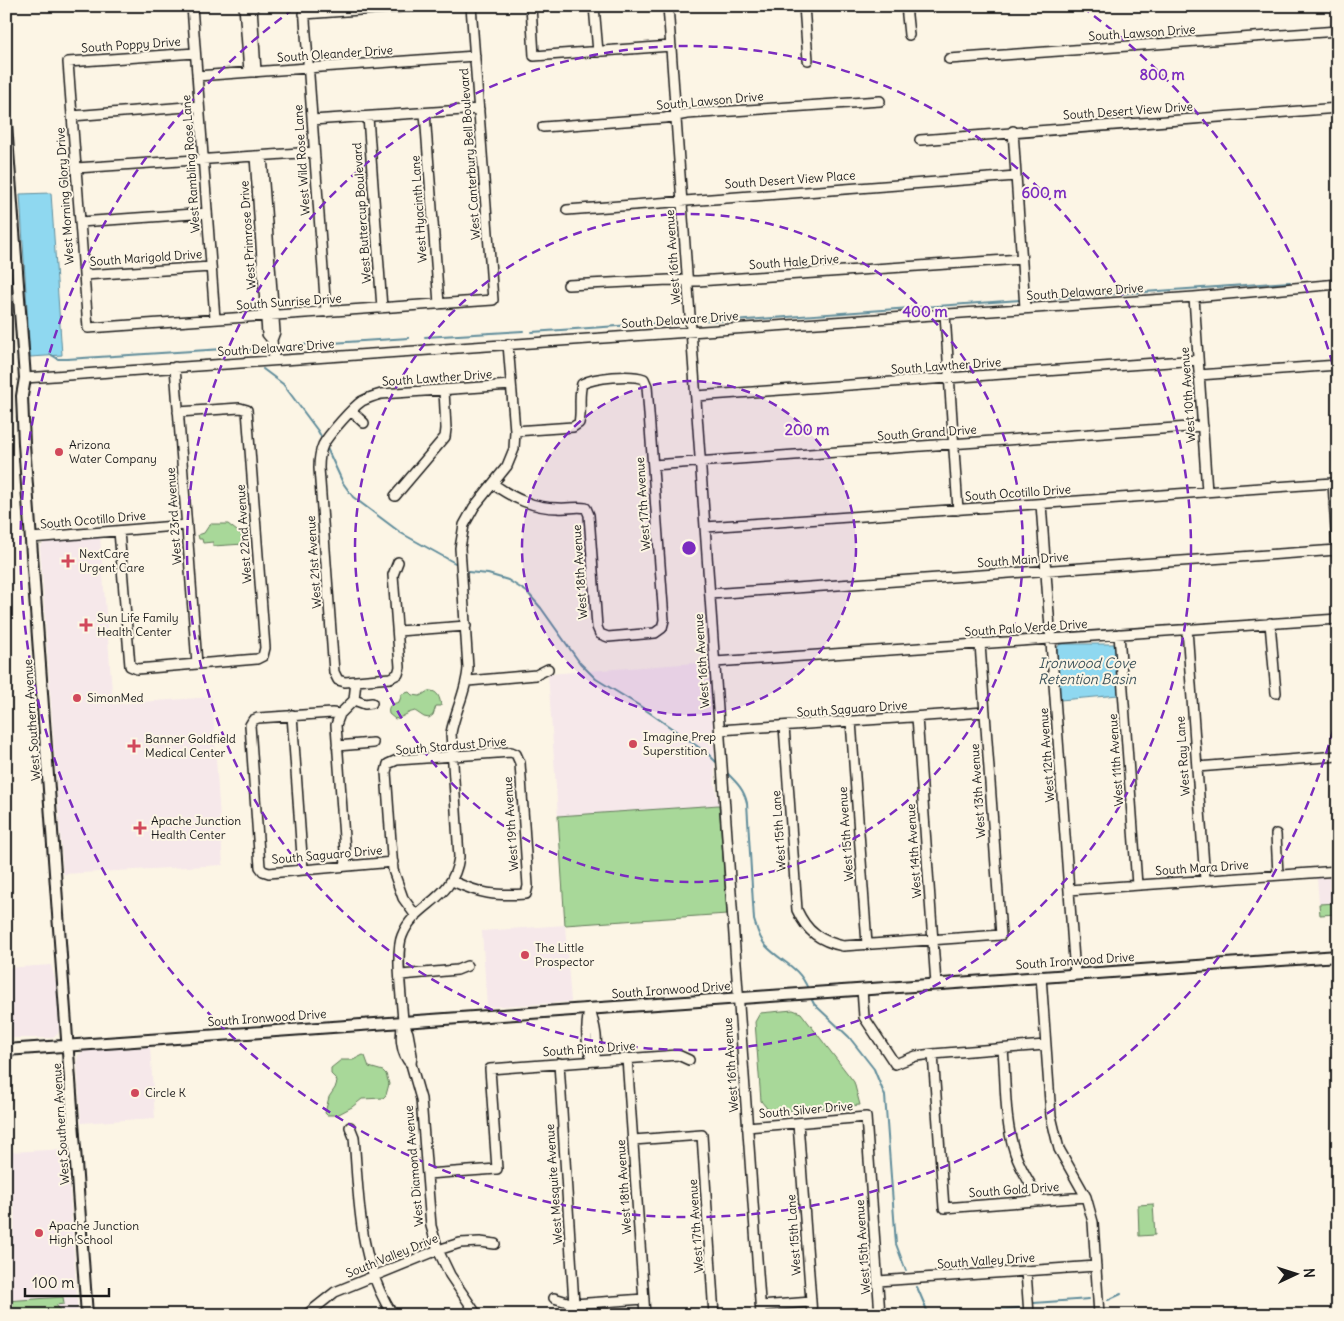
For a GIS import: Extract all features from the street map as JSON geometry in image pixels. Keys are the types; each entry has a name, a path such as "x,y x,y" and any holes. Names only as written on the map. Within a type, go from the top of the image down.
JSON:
{"main road":[{"name":"West Southern Avenue","path":"6,124 25,378 22,421 87,1315"},
{"name":"South Ironwood Drive","path":"6,1050 862,988 1338,956"}],"street":[{"name":"West Rambling Rose Lane","path":"192,6 215,319"},
{"path":"304,10 416,6"},
{"name":"West Canterbury Bell Boulevard","path":"472,6 493,300"},
{"path":"531,6 534,56 671,46"},
{"path":"594,6 598,52"},
{"name":"West 16th Avenue","path":"668,6 761,1310"},
{"path":"804,6 808,60"},
{"path":"906,6 909,35"},
{"path":"248,7 253,72"},
{"name":"West Wild Rose Lane","path":"304,10 326,312"},
{"name":"South Lawson Drive","path":"949,59 1338,31"},
{"name":"South Poppy Drive","path":"68,62 195,53"},
{"name":"South Oleander Drive","path":"197,76 475,56"},
{"name":"West Morning Glory Drive","path":"68,62 88,328"},
{"name":"South Lawson Drive","path":"543,127 880,101"},
{"path":"72,116 199,106"},
{"name":"South Desert View Drive","path":"920,140 1338,108"},
{"path":"312,120 479,109"},
{"name":"West Hyacinth Lane","path":"425,113 439,304"},
{"name":"West Buttercup Boulevard","path":"368,116 382,308"},
{"path":"1013,132 1025,303"},
{"path":"76,168 314,152"},
{"name":"West Primrose Drive","path":"259,156 270,315 267,334 272,340 270,361"},
{"name":"South Desert View Place","path":"567,210 1016,176"},
{"path":"80,222 207,213"},
{"name":"South Hale Drive","path":"568,285 688,280 1021,259"},
{"name":"South Marigold Drive","path":"84,275 211,267"},
{"name":"South Delaware Drive","path":"25,378 945,314 1025,303 1194,297 1338,284"},
{"name":"West 10th Avenue","path":"1194,297 1207,492"},
{"name":"South Sunrise Drive","path":"88,328 493,300"},
{"path":"945,314 958,510"},
{"path":"452,881 458,870 460,857 451,733 454,716 468,681 460,548 464,525 474,508 507,466 514,449 508,344"},
{"name":"South Lawther Drive","path":"696,396 1198,360"},
{"path":"1199,375 1338,365"},
{"name":"West 23rd Avenue","path":"175,367 198,664"},
{"name":"West 17th Avenue","path":"514,431 573,427 579,423 581,415 580,390 582,384 590,380 636,376 644,379 647,386 664,620 662,628 655,633 608,637 600,634"},
{"name":"South Lawther Drive","path":"324,443 360,402 370,397 381,394 511,385"},
{"path":"395,496 445,437 444,390"},
{"name":"West 22nd Avenue","path":"178,412 240,408 247,410 265,648 263,656 257,659 198,664"},
{"path":"351,411 364,423"},
{"name":"South Grand Drive","path":"653,465 1203,426"},
{"name":"West 21st Avenue","path":"324,443 320,460 320,477 334,672 338,680 345,682 356,681"},
{"name":"South Ocotillo Drive","path":"706,527 1333,483 1337,550"},
{"name":"West 18th Avenue","path":"493,484 512,497 533,505 559,508 586,508 589,515 596,627 600,634"},
{"name":"West 12th Avenue","path":"1042,504 1074,974"},
{"name":"South Ocotillo Drive","path":"31,538 187,526"},
{"path":"119,531 130,666 137,668 198,664"},
{"path":"1337,550 1338,563"},
{"name":"South Main Drive","path":"710,594 1337,550"},
{"path":"346,866 336,725 340,714 354,700 356,681 390,678 398,674 400,667 393,575 398,562"},
{"name":"South Palo Verde Drive","path":"715,662 1338,618"},
{"path":"1270,623 1276,693"},
{"path":"398,631 466,626"},
{"name":"West Ray Lane","path":"1187,629 1205,880"},
{"name":"West 11th Avenue","path":"1119,634 1137,885"},
{"name":"West 13th Avenue","path":"933,940 1001,935 980,644"},
{"path":"468,681 536,675 548,669"},
{"path":"354,700 365,704 372,703"},
{"name":"South Saguaro Drive","path":"720,730 985,712"},
{"path":"303,870 292,715 340,714"},
{"name":"South Saguaro Drive","path":"292,715 258,718 250,724 260,867 263,871 269,873 392,862"},
{"name":"West 14th Avenue","path":"917,717 936,984"},
{"name":"West 15th Avenue","path":"851,721 867,944"},
{"name":"West 15th Lane","path":"784,726 797,910 802,921 827,942 843,946 867,944"},
{"path":"337,746 373,743"},
{"name":"South Stardust Drive","path":"392,862 386,772 388,764 397,760 511,752 516,754"},
{"name":"West 19th Avenue","path":"452,881 483,893 497,895 526,894 528,886 520,762 516,754"},
{"path":"1197,766 1338,756"},
{"path":"1276,834 1278,875"},
{"path":"392,862 403,898 416,916"},
{"name":"South Mara Drive","path":"1069,890 1338,871"},
{"name":"West Diamond Avenue","path":"452,881 444,892 406,926 401,938 399,951 400,975 403,1021 408,1031 412,1055 411,1064 421,1099 431,1226 438,1250 450,1275 476,1315"},
{"path":"867,944 933,940"},
{"path":"400,975 457,970 468,966"},
{"path":"1041,976 1051,1116 1059,1149 1086,1198 1093,1222 1099,1315"},
{"path":"862,988 864,1017 894,1064 916,1056 1046,1045"},
{"path":"589,1008 595,1029 596,1053 593,1061"},
{"path":"1003,1049 1008,1124 1015,1153 1028,1181 1041,1201"},
{"name":"South Gold Drive","path":"933,1054 944,1208 1086,1198"},
{"name":"South Pinto Drive","path":"427,1174 497,1169 490,1068 678,1055 689,1060"},
{"name":"West 18th Avenue","path":"627,1058 645,1315"},
{"name":"West Mesquite Avenue","path":"559,1063 574,1304"},
{"name":"West 15th Avenue","path":"866,1117 880,1315"},
{"name":"South Silver Drive","path":"747,1127 866,1117"},
{"name":"West 15th Lane","path":"798,1123 812,1315"},
{"path":"350,1127 354,1137 361,1231 373,1276 393,1315"},
{"name":"West 17th Avenue","path":"633,1140 702,1135 714,1315"},
{"name":"South Valley Drive","path":"308,1314 335,1292 438,1250 460,1243 480,1242 495,1244"},
{"name":"South Valley Drive","path":"878,1281 1096,1266"},
{"path":"1026,1271 1029,1315"},
{"path":"554,1298 574,1304 644,1299"},
{"path":"761,1310 811,1302"}],"shaded area":[{"path":"100,536 113,704 212,697 223,865 63,874 40,547 45,541"},
{"name":"Imagine Prep Superstition","path":"709,662 715,785 719,805 558,816 548,674"},
{"path":"1338,876 1338,914 1320,915 1317,878"},
{"name":"The Little Prospector","path":"565,925 571,1002 487,1007 482,931"},
{"path":"51,965 56,983 58,1034 51,1038 6,1038 6,968"},
{"path":"150,1047 155,1118 81,1123 78,1055 84,1051"},
{"name":"Apache Junction High School","path":"6,1079 11,1152 67,1149 78,1315 6,1315"}],"green space":[{"path":"210,524 228,524 246,538 246,542 244,544 213,546 213,542 203,543 198,535 204,533"},
{"path":"428,691 436,693 441,706 436,706 433,715 429,718 415,711 395,719 389,714 389,707 399,702 402,694 409,692 412,695 420,696"},
{"path":"719,805 727,914 565,925 558,816"},
{"path":"1338,903 1338,914 1320,915 1319,904"},
{"path":"793,1010 801,1013 854,1082 860,1105 770,1112 761,1101 755,1022 760,1013"},
{"path":"363,1055 369,1067 383,1071 386,1074 389,1084 386,1095 383,1098 362,1099 337,1115 327,1115 325,1113 329,1097 337,1082 331,1074 331,1068 341,1060 353,1060"},
{"path":"1153,1204 1155,1235 1139,1236 1138,1205"},
{"path":"63,1297 64,1304 56,1305 65,1315 6,1315 6,1301"}],"water":[{"path":"51,193 62,355 30,357 20,194"},
{"name":"Ironwood Cove Retention Basin","path":"1060,644 1115,644 1119,695 1060,700 1057,648"}],"waterway":[{"path":"1028,300 1290,282"},
{"path":"701,320 733,321 1020,300"},
{"path":"532,332 675,322"},
{"path":"425,337 523,331"},
{"path":"285,346 409,338"},
{"path":"50,354 58,359 67,359 260,348"},
{"path":"240,349 246,354"},
{"path":"263,369 283,384 323,440"},
{"path":"326,446 343,483 353,497 401,533 455,563"},
{"path":"468,572 488,574 508,580 527,592 541,608 580,663 596,679 640,706 707,753 719,765"},
{"path":"726,772 742,790 747,803 754,920 766,946 800,975 808,989"},
{"path":"811,998 814,1004 849,1037 874,1069 885,1096 896,1244 906,1271"},
{"path":"917,1287 929,1315"},
{"path":"1108,1300 1121,1294"},
{"path":"1034,1303 1089,1299"},
{"path":"977,1315 986,1311 1019,1308"}],"place":[{"name":"Arizona Water Company","path":"59,452"},
{"name":"NextCare Urgent Care","path":"68,561"},
{"name":"Sun Life Family Health Center","path":"86,625"},
{"name":"SimonMed","path":"77,698"},
{"name":"Imagine Prep Superstition","path":"633,744"},
{"name":"Banner Goldfield Medical Center","path":"134,746"},
{"name":"Apache Junction Health Center","path":"140,828"},
{"name":"The Little Prospector","path":"525,955"},
{"name":"Circle K","path":"135,1093"},
{"name":"Apache Junction High School","path":"39,1233"}]}
